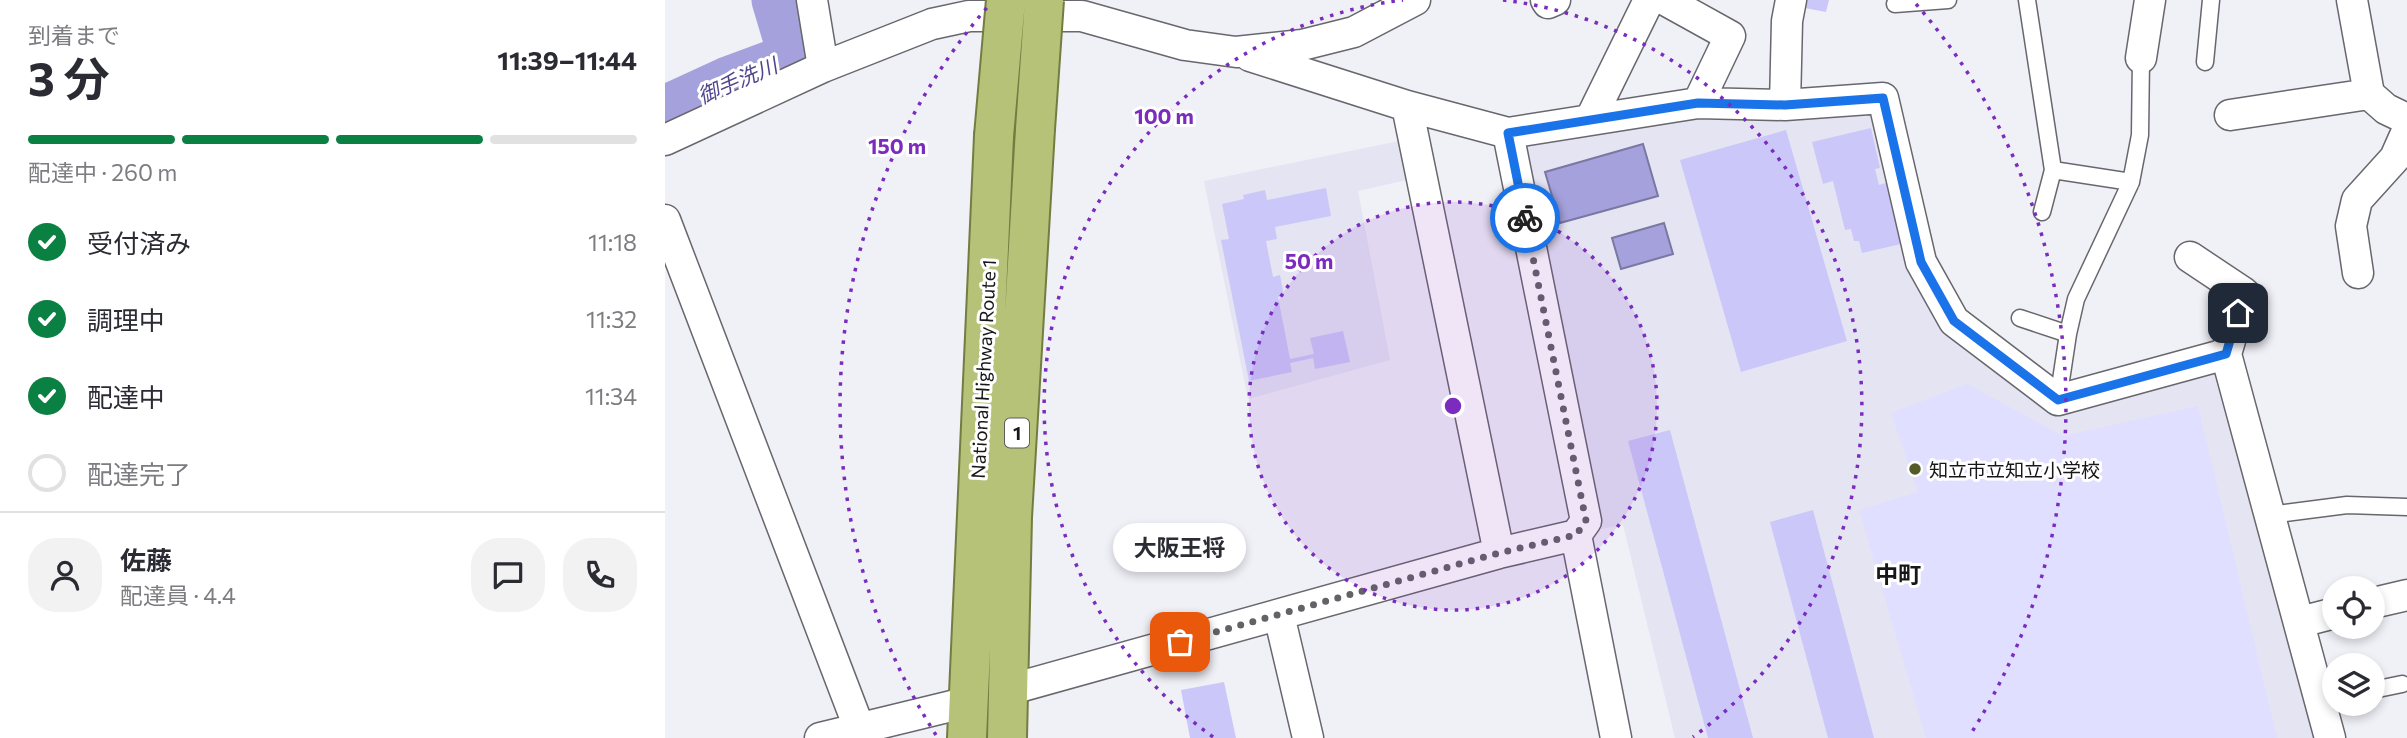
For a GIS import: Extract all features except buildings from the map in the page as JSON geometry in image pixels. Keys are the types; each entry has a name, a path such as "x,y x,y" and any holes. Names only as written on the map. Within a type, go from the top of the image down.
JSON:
{"highway":[{"name":"National Highway Route 1","path":"968,720 994,136 1006,0"},
{"name":"National Highway Route 1","path":"1007,738 1012,517 1044,0"}],"street":[{"path":"811,0 823,67"},
{"path":"1236,52 1302,45 1354,32 1415,0"},
{"path":"1546,0 1548,3 1555,0"},
{"path":"1590,120 1650,0"},
{"path":"1665,0 1730,36 1698,103"},
{"path":"1785,105 1787,21 1791,0"},
{"path":"2141,58 2150,0"},
{"path":"2352,0 2369,94 2386,109 2407,119"},
{"path":"665,140 823,67 932,24 969,16 1082,16 1185,45 1236,52 1407,106 1508,133 1698,103 1785,105 1883,98 1921,262 1954,321 2058,400 2226,354"},
{"path":"2230,114 2369,94"},
{"path":"1407,106 1499,553"},
{"path":"2358,273 2351,226 2357,200 2395,158 2407,131"},
{"path":"1008,690 1499,553 1576,535 1586,521 1508,133"},
{"path":"665,220 861,733"},
{"path":"2190,257 2244,293 2226,354 2300,622 2322,685"},
{"path":"1576,535 1616,738"},
{"path":"2385,600 2407,595"},
{"path":"1279,615 1308,738"},
{"path":"2300,622 2322,616"},
{"path":"2328,716 2330,738"},
{"path":"820,738 968,720"}],"lane":[{"path":"1895,4 1948,0"},
{"path":"2027,0 2053,170 2042,212"},
{"path":"2205,62 2211,0"},
{"path":"2058,400 2068,334 2077,299 2131,182 2140,135 2141,58"},
{"path":"2053,170 2131,182"},
{"path":"2020,318 2068,334"},
{"path":"2270,515 2347,505 2407,507"},
{"path":"2385,688 2402,684"}],"shaded area":[{"name":"知立市立知立小学校","path":"1874,108 1913,267 2056,412 2220,367 2319,738 1675,738 1623,525 1595,530 1522,145 1678,114"},
{"path":"1404,140 1411,179 1358,191 1390,360 1248,399 1204,181"},
{"path":"1643,144 1658,196 1560,223 1545,172"},
{"path":"1664,223 1673,254 1621,269 1612,238"},
{"path":"1967,384 2063,436 2198,406 2277,738 1926,738 1859,510 1918,492 1891,413"}],"waterway":[{"name":"御手洗川","path":"665,110 728,81 793,57 776,0"}],"way so far":[{"path":"1180,642 1499,553 1576,535 1586,521 1525,218"}],"place":[{"name":"知立市立知立小学校","path":"1915,469"},
{"name":"大阪王将","path":"1180,642"}],"district":[{"name":"中町","path":"1898,574"}],"route":[{"path":"1525,218 1508,133 1698,103 1785,105 1883,98 1921,262 1954,321 2058,400 2226,354 2238,313"}]}
